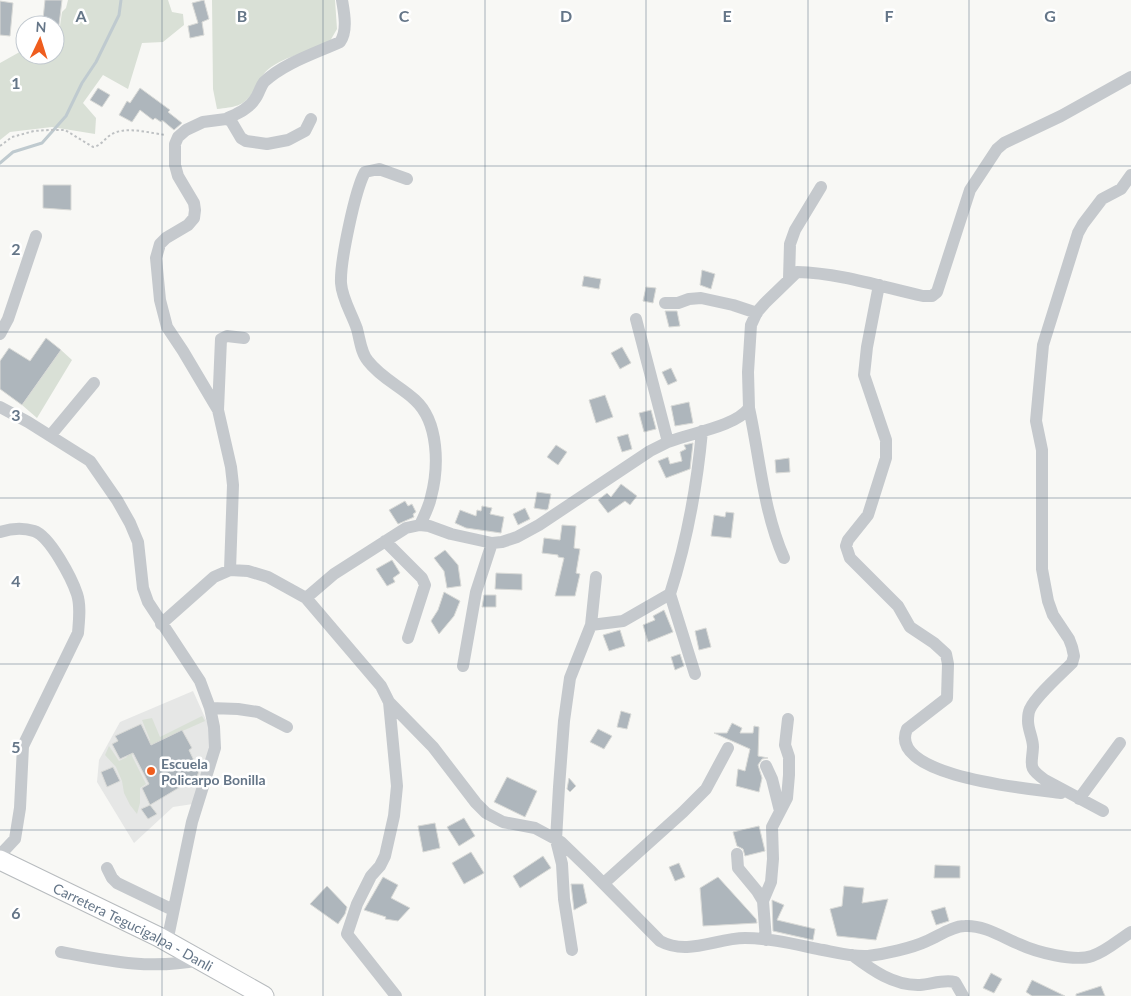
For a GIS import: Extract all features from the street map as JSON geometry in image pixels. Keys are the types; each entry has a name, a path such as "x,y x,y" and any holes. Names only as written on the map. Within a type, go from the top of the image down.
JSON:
{"highway":[{"name":"Carretera Tegucigalpa - Danli","path":"0,860 167,942 264,996"}],"street":[{"path":"218,410 184,351 166,327 160,300 156,258 160,244 166,238 188,225 194,218 195,210 194,204 178,176 174,149 178,137 186,130 203,122 226,119 242,111 254,101 263,83 272,76 289,65 340,42 345,32 342,0"},
{"path":"784,558 767,505 749,408 750,336 757,313 797,272 808,272 879,285 923,296 932,296 937,292 970,190 997,149 1004,142 1061,116 1131,77"},
{"path":"226,119 231,121 241,138 246,141 267,144 288,140 305,131 312,119"},
{"path":"407,179 378,169 365,172 351,215 341,283 367,360 385,378 415,400 423,410 432,430 436,468 431,498 420,525"},
{"path":"1103,811 1036,774 1032,768 1033,740 1028,732 1029,711 1036,701 1072,664 1074,656 1069,639 1053,615 1048,601 1042,569 1042,450 1036,421 1043,345 1078,233 1102,199 1121,189 1131,175"},
{"path":"789,279 790,244 795,230 821,187"},
{"path":"0,334 8,320 36,236"},
{"path":"879,285 866,346 864,375 886,440 886,458 868,515 848,540 846,546 850,558 898,606 910,627 934,643 946,654 948,664 947,698 907,729 905,743 913,755 931,767 976,780 1075,797"},
{"path":"665,303 678,303 689,299 701,298 757,313"},
{"path":"636,319 668,442"},
{"path":"230,570 234,485 218,410 221,339 227,336 244,338"},
{"path":"50,436 94,383"},
{"path":"0,407 90,461 117,500 138,542 143,588 148,602 200,681 210,708 214,727 215,748 192,822 167,942"},
{"path":"306,598 334,574 406,528 420,525 429,526 451,534 492,543 517,537 650,451 668,442 736,419 742,416 749,408"},
{"path":"694,674 670,594 677,574 693,502 702,431"},
{"path":"0,532 14,528 36,531 41,536 57,553 77,595 80,615 78,633 23,746 20,808 15,839 0,855"},
{"path":"384,541 422,578 425,585 408,638"},
{"path":"463,666 476,592 492,543"},
{"path":"161,624 214,576 230,570 248,571 268,577 306,598 381,686 389,702 434,747 476,803 486,813 503,822 535,828 561,842 660,941 670,946 700,946 742,938 868,956 925,942 958,926 966,926 977,927 996,933 1032,950 1067,956 1090,957 1102,952 1131,932"},
{"path":"572,950 564,899 562,864 556,840 564,721 570,678 592,625 596,577"},
{"path":"592,625 623,621 670,594"},
{"path":"389,702 397,786 394,816 385,856 380,866 371,876 357,904 347,934 396,996"},
{"path":"210,708 258,712 287,727"},
{"path":"766,940 763,901 770,882 773,859 772,827 787,798 789,758 785,745 788,719"},
{"path":"1075,797 1120,743"},
{"path":"604,883 706,789 728,748"},
{"path":"766,766 772,779 780,811"},
{"path":"737,854 738,868 763,901"},
{"path":"107,868 112,878 125,888 173,910"},
{"path":"60,952 123,964 176,965 199,960"},
{"path":"851,955 874,971 894,981 911,985 946,981 955,982 963,996"}],"path":[{"path":"0,146 12,137 34,131 49,130 65,130 93,147 98,146 110,135 121,130 178,137"}],"shaded area":[{"path":"68,0 168,0 172,12 183,14 184,25 163,42 142,43 128,89 103,75 83,103 96,118 95,134 52,127 10,132 0,140 0,63 15,55 15,65 65,65 65,15 62,15"},
{"path":"212,0 335,0 337,29 326,48 310,51 275,64 263,75 246,101 233,107 217,109 213,89"},
{"path":"61,350 72,360 37,418 22,405"},
{"name":"Escuela Policarpo Bonilla","path":"193,691 212,733 209,759 193,804 173,807 134,843 97,782 99,760 120,722"},
{"path":"202,716 205,721 133,753 132,756 146,784 140,788 140,803 137,814 124,793 122,781 116,767 105,755 109,746 119,761 127,757 127,752 150,740 142,720 152,718 160,737"}],"building":[{"path":"45,0 62,0 60,15 43,15"},
{"path":"204,0 209,19 202,22 204,35 190,38 188,26 198,23 192,3"},
{"path":"0,1 13,3 10,36 0,35"},
{"path":"98,88 110,95 102,107 90,100"},
{"path":"140,88 170,110 168,112 182,123 174,130 162,120 161,122 155,118 153,120 140,110 132,122 119,115 127,101 130,103"},
{"path":"43,185 71,185 71,210 43,208"},
{"path":"702,270 715,274 711,289 700,285"},
{"path":"584,276 601,279 599,289 582,286"},
{"path":"646,287 656,288 653,303 643,301"},
{"path":"665,311 677,311 680,326 669,327"},
{"path":"46,338 61,350 22,405 0,389 0,361 9,348 30,361"},
{"path":"622,347 631,363 620,369 611,353"},
{"path":"671,368 677,381 668,385 662,372"},
{"path":"605,395 613,417 596,423 589,400"},
{"path":"689,402 693,423 675,426 671,406"},
{"path":"651,410 656,429 644,432 639,413"},
{"path":"628,434 632,449 622,452 617,437"},
{"path":"693,443 690,469 666,478 658,461 668,457 670,464 682,461 680,452 686,449 684,445"},
{"path":"556,445 567,452 558,465 547,457"},
{"path":"789,458 790,472 776,473 775,460"},
{"path":"621,484 637,496 630,505 625,501 608,513 598,500 607,493 611,497"},
{"path":"537,492 551,494 548,509 534,508"},
{"path":"405,501 408,506 412,504 416,512 413,514 414,517 398,524 389,510"},
{"path":"482,506 492,508 490,514 504,517 501,533 466,528 455,523 460,510 476,516 477,510 481,511"},
{"path":"525,508 530,519 518,525 513,514"},
{"path":"726,512 734,513 731,538 711,536 714,515 725,517"},
{"path":"562,525 576,526 574,548 580,549 576,573 580,574 575,596 555,596 564,558 558,557 558,555 542,553 544,538 560,540"},
{"path":"445,550 458,565 461,586 447,588 444,571 434,558"},
{"path":"392,560 400,573 393,578 395,582 387,586 376,569"},
{"path":"496,573 522,574 522,590 495,589"},
{"path":"444,592 460,601 454,616 439,634 431,621 438,610"},
{"path":"484,595 496,595 496,607 482,607"},
{"path":"664,610 673,632 648,642 643,625 655,620 653,616"},
{"path":"706,628 711,647 699,650 695,631"},
{"path":"620,630 625,646 609,651 603,635"},
{"path":"680,654 684,666 675,670 671,657"},
{"path":"621,711 631,714 627,729 617,727"},
{"path":"732,723 742,728 740,733 753,733 754,726 759,727 758,756 768,758 762,759 758,765 762,778 759,792 736,786 738,769 745,771 750,749 714,733 727,733"},
{"path":"141,724 151,745 182,730 192,748 189,750 199,771 197,777 150,805 142,788 149,784 133,753 120,759 112,744 118,741 115,736"},
{"path":"598,729 612,736 604,749 590,742"},
{"path":"113,767 120,781 107,787 101,772"},
{"path":"507,777 537,791 525,817 494,802"},
{"path":"569,778 576,786 570,792 567,789"},
{"path":"150,805 157,814 148,819 141,809"},
{"path":"464,818 475,836 459,846 447,827"},
{"path":"435,823 440,848 423,852 418,826"},
{"path":"759,826 765,851 745,856 743,849 737,846 733,832"},
{"path":"471,852 484,873 464,884 452,863"},
{"path":"543,856 551,868 520,888 513,876"},
{"path":"679,863 685,877 675,881 669,867"},
{"path":"935,865 960,866 960,878 934,878"},
{"path":"383,877 398,885 391,898 410,908 398,921 385,919 386,917 364,910"},
{"path":"718,877 756,919 757,923 703,926 700,888"},
{"path":"571,884 583,884 587,903 574,910"},
{"path":"327,886 347,907 345,914 338,924 310,904"},
{"path":"844,886 864,888 862,903 888,899 876,940 837,936 830,909 842,906"},
{"path":"772,900 784,905 777,920 815,929 813,940 773,931"},
{"path":"945,907 949,921 936,925 931,911"},
{"path":"991,973 1002,979 994,993 983,988"},
{"path":"1032,980 1065,996 1032,996 1026,992"},
{"path":"1101,986 1105,996 1076,996 1076,994"}],"waterway":[{"path":"0,163 13,152 42,143 66,116 119,15 121,0"}],"place":[{"name":"Escuela Policarpo Bonilla","path":"151,771"}]}
